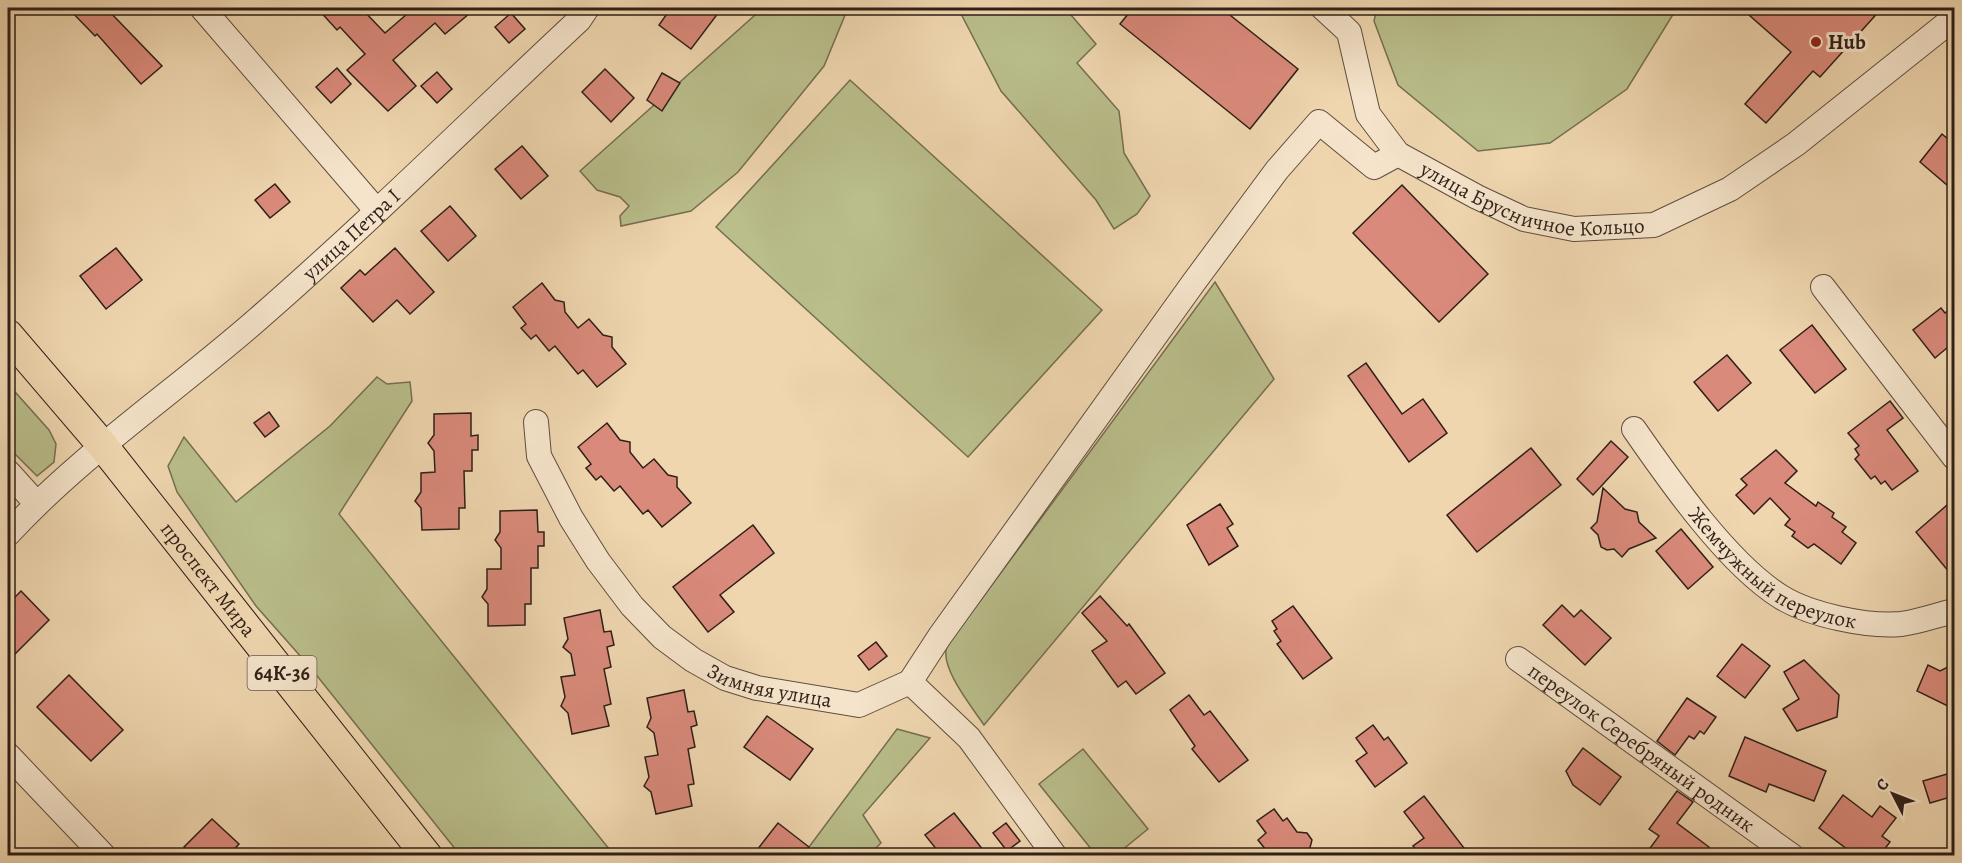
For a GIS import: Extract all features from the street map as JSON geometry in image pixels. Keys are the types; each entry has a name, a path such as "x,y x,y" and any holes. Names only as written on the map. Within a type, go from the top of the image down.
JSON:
{"main road":[{"name":"проспект Мира","path":"8,335 102,446 427,855"}],"street":[{"path":"202,8 376,210"},
{"name":"улица Брусничное Кольцо","path":"1323,8 1349,32 1368,114 1398,154 1477,197 1524,219 1574,229 1654,225 1730,189 1796,144 1954,18"},
{"name":"улица Петра I","path":"8,534 36,503 102,446 259,318 376,210 578,12"},
{"path":"1055,855 969,738 910,682 940,636 1194,282 1274,174 1319,122 1374,167 1398,154"},
{"path":"1823,287 1954,457"},
{"name":"Зимняя улица","path":"536,422 540,456 571,518 598,561 632,606 662,638 693,660 725,678 757,688 859,705 910,682"},
{"name":"Жемчужный переулок","path":"1634,429 1734,558 1782,597 1842,620 1901,624 1954,611"},
{"path":"8,472 36,503"},
{"name":"переулок Серебряный родник","path":"1518,659 1792,855"},
{"path":"8,754 104,855"}],"green space":[{"path":"763,8 848,8 824,66 738,172 691,211 621,226 620,216 629,206 620,197 597,190 580,171"},
{"path":"958,8 1065,8 1096,44 1077,63 1119,111 1124,153 1150,196 1137,214 1114,229 1096,200 1001,91"},
{"path":"1377,8 1677,8 1627,89 1550,143 1478,151 1398,85 1374,21"},
{"path":"850,80 1102,310 968,457 716,227"},
{"path":"1215,282 1274,379 984,725 952,675 946,655 947,646"},
{"path":"377,377 387,384 410,382 412,401 339,514 614,855 460,855 310,667 256,606 177,492 168,466 184,437 236,502 330,426"},
{"path":"8,384 49,430 56,444 54,462 37,476 8,447"},
{"path":"897,729 930,738 863,815 881,843 869,855 803,855"},
{"path":"1083,749 1148,829 1116,855 1096,855 1039,784"}],"building":[{"path":"68,8 106,8 162,66 141,84 97,34 95,36"},
{"path":"317,8 361,8 385,33 414,8 476,8 445,34 435,23 393,60 416,86 388,111 347,70 365,54 340,27 337,30"},
{"path":"671,8 722,8 691,49 659,25"},
{"path":"1133,8 1221,8 1298,69 1250,129 1120,24"},
{"name":"Hub","path":"1741,8 1882,8 1820,77 1813,71 1766,123 1745,104 1791,52"},
{"path":"511,13 525,29 509,43 495,27"},
{"path":"337,68 351,84 331,103 316,87"},
{"path":"605,69 634,98 611,122 582,92"},
{"path":"437,72 452,89 437,103 421,86"},
{"path":"662,73 680,83 662,111 647,100"},
{"path":"1942,134 1954,144 1954,191 1920,162"},
{"path":"522,146 548,176 521,199 495,169"},
{"path":"275,184 290,202 270,218 255,200"},
{"path":"1402,185 1488,274 1439,322 1353,233"},
{"path":"450,206 476,236 448,261 421,231"},
{"path":"116,248 142,280 106,309 80,276"},
{"path":"395,248 434,292 410,314 397,300 373,322 341,288 360,270 365,275"},
{"path":"542,283 555,300 564,302 565,312 578,328 589,319 603,335 612,337 612,347 626,364 597,387 583,370 578,374 555,346 549,351 536,335 531,339 521,328 526,324 513,307"},
{"path":"1954,306 1954,342 1935,358 1913,330 1941,308 1945,313"},
{"path":"1812,325 1846,369 1815,393 1780,350"},
{"path":"1727,355 1751,383 1718,411 1694,382"},
{"path":"1366,363 1402,414 1423,399 1447,433 1409,462 1348,376"},
{"path":"1890,401 1903,418 1887,430 1918,471 1892,490 1885,481 1881,484 1875,476 1871,479 1855,459 1859,455 1855,449 1859,446 1848,433"},
{"path":"269,412 279,426 265,437 254,423"},
{"path":"471,413 471,436 478,435 478,450 472,450 472,471 464,471 465,508 459,508 459,529 422,530 421,508 415,501 421,492 421,473 435,472 434,451 428,443 434,435 434,414"},
{"path":"607,423 620,440 630,442 630,452 643,468 654,459 668,475 677,477 677,487 691,503 662,527 648,510 643,514 620,486 614,491 601,476 596,480 586,468 591,464 578,447"},
{"path":"1611,441 1628,457 1593,495 1577,479"},
{"path":"1531,448 1561,485 1477,552 1447,515"},
{"path":"1776,450 1797,471 1785,483 1816,506 1818,502 1834,513 1832,517 1846,527 1842,532 1856,543 1841,564 1814,544 1808,548 1792,536 1795,532 1785,525 1790,519 1770,498 1754,514 1736,495 1747,485 1741,479"},
{"path":"1603,488 1625,509 1637,512 1639,522 1656,538 1629,549 1622,557 1614,549 1607,550 1601,547 1598,535 1591,528 1597,522"},
{"path":"1954,499 1954,578 1916,532"},
{"path":"1220,504 1233,524 1227,528 1238,546 1209,565 1187,525"},
{"path":"537,510 538,532 544,532 544,546 538,546 538,568 531,568 531,604 525,604 525,625 488,626 488,604 482,597 487,589 487,569 501,569 501,548 495,540 500,532 500,511"},
{"path":"753,525 774,553 720,595 734,612 708,632 673,587"},
{"path":"1681,529 1713,567 1688,589 1656,551"},
{"path":"21,591 49,620 8,661 8,604"},
{"path":"1100,596 1127,626 1129,624 1165,673 1136,694 1126,681 1118,687 1092,651 1107,641 1082,613"},
{"path":"1562,605 1574,617 1581,610 1611,638 1585,665 1543,625"},
{"path":"1293,606 1332,658 1303,679 1277,644 1281,641 1274,631 1277,629 1272,621"},
{"path":"600,610 604,632 611,631 614,645 607,647 611,667 604,669 611,704 604,706 609,726 572,734 568,713 561,706 565,697 561,677 575,675 571,654 563,647 568,639 564,618"},
{"path":"876,642 887,656 869,670 858,656"},
{"path":"1742,644 1770,666 1745,698 1717,676"},
{"path":"1804,660 1839,695 1837,717 1797,731 1783,709 1799,699 1784,672"},
{"path":"1954,664 1954,709 1917,691 1928,665 1940,671"},
{"path":"69,675 123,730 91,761 37,707"},
{"path":"684,690 688,712 694,711 697,725 691,727 695,747 688,749 694,784 688,785 692,806 656,814 651,792 644,786 649,777 645,757 658,755 654,733 647,727 651,718 647,698"},
{"path":"1189,695 1204,715 1210,711 1248,760 1219,782 1192,749 1195,746 1170,710"},
{"path":"1687,698 1716,717 1704,734 1700,731 1694,739 1689,736 1675,755 1657,741"},
{"path":"767,716 813,749 790,780 744,747"},
{"path":"1373,725 1384,740 1388,737 1407,763 1375,787 1356,761 1367,753 1356,738"},
{"path":"1745,737 1826,771 1814,801 1769,784 1766,792 1729,776"},
{"path":"1583,748 1621,777 1600,805 1573,785 1566,771"},
{"path":"1954,772 1954,796 1930,803 1923,781"},
{"path":"1677,791 1693,802 1677,823 1709,847 1702,855 1645,855 1659,836 1649,829"},
{"path":"1843,795 1872,817 1880,806 1896,818 1882,836 1890,842 1880,855 1872,850 1868,855 1855,855 1819,828"},
{"path":"1424,796 1464,848 1455,855 1420,855 1413,846 1424,838 1404,812"},
{"path":"1274,809 1283,821 1287,818 1297,832 1307,833 1312,840 1308,855 1270,855 1258,840 1266,833 1257,821"},
{"path":"954,813 987,855 941,855 925,835"},
{"path":"212,819 239,844 229,855 193,855 184,847"},
{"path":"778,823 809,847 802,855 753,855"},
{"path":"1006,823 1020,841 1007,851 993,833"}],"place":[{"name":"Hub","path":"1816,42"}]}
